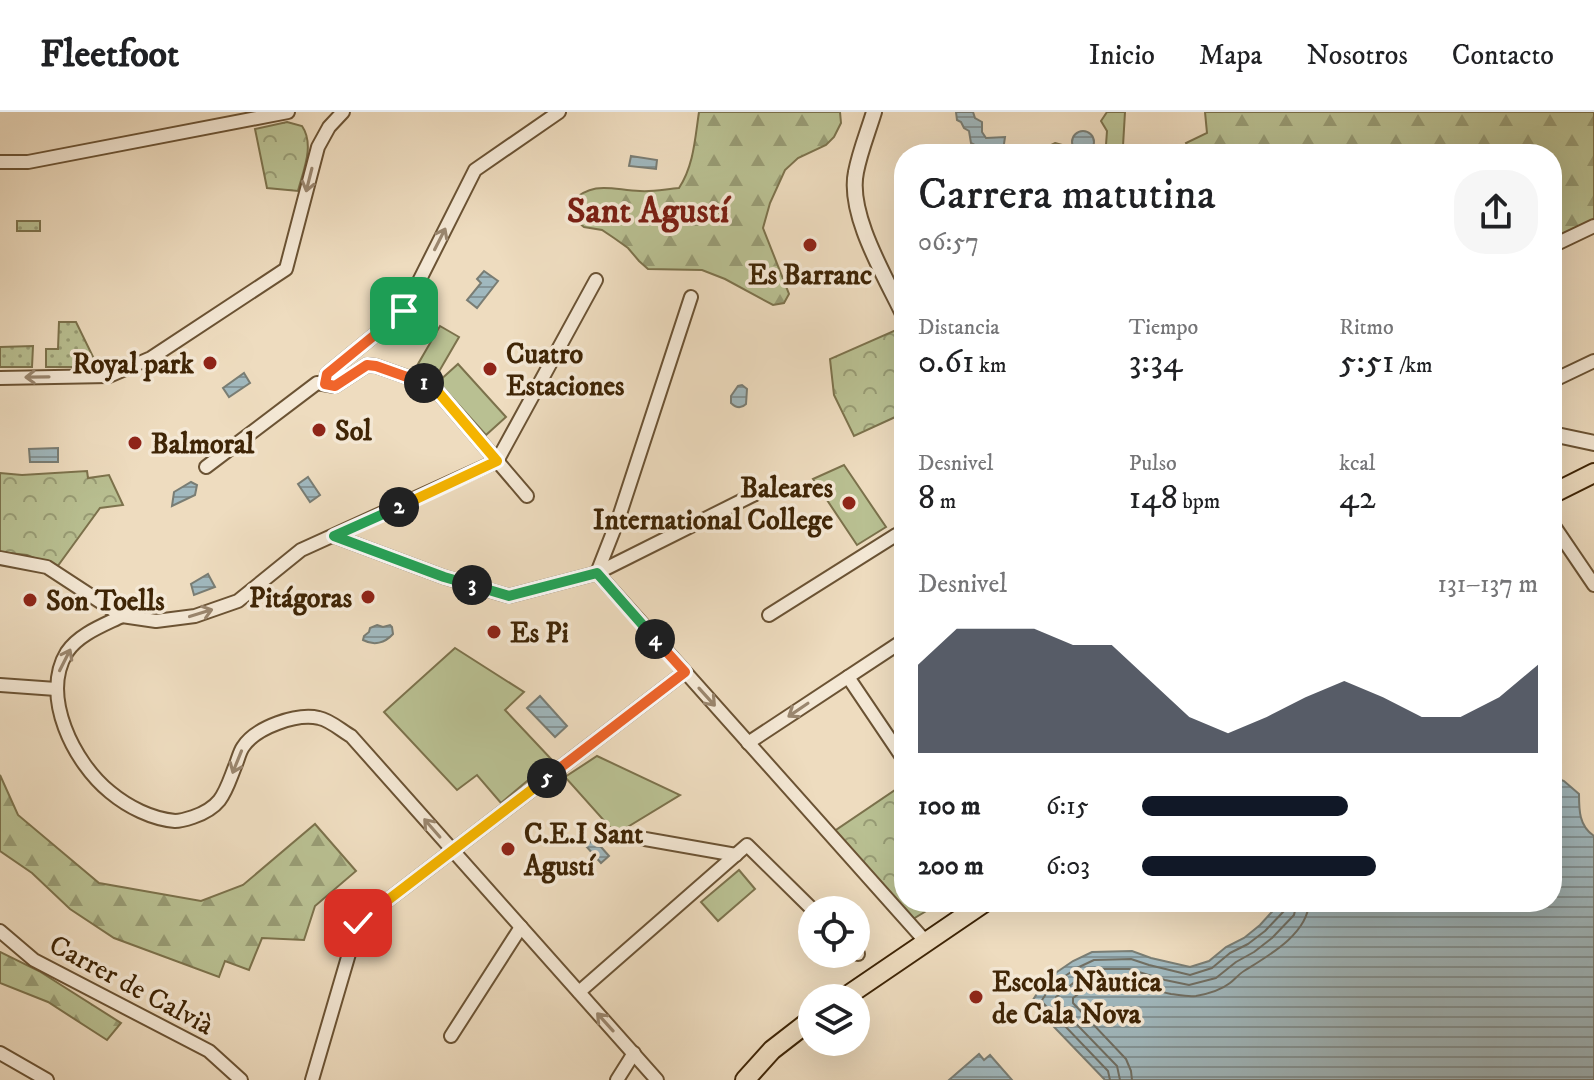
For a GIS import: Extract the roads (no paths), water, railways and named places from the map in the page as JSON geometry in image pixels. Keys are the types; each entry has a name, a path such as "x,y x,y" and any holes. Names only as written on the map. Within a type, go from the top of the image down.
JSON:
{"main road":[{"path":"1562,489 1594,473"},
{"path":"864,984 970,912"},
{"path":"745,1080 772,1050 798,1030"}],"street":[{"path":"0,162 28,162 288,112"},
{"path":"0,378 109,376 151,358 286,269 318,147 329,127 343,112"},
{"path":"325,384 327,374 404,311 475,170 559,112"},
{"path":"874,112 855,173 854,195 859,219 894,281"},
{"path":"1562,241 1594,226"},
{"path":"0,558 47,567 122,616 169,620 195,616 238,601 301,550 497,461 596,280"},
{"path":"597,573 619,517 691,297"},
{"path":"1562,376 1594,361"},
{"path":"206,467 317,383 335,386 367,365 433,386 527,496"},
{"path":"1562,436 1594,443"},
{"path":"334,536 444,577 509,596 597,573 755,494"},
{"path":"769,615 894,536"},
{"path":"1562,538 1594,585"},
{"path":"597,573 894,906"},
{"path":"122,616 85,635 68,651 57,675 59,713 79,755 109,792 142,813 178,822 204,813 223,797 244,746 270,724 320,718 351,736 657,1080"},
{"path":"748,743 894,647"},
{"path":"312,1080 358,923 685,672"},
{"path":"848,677 894,745"},
{"path":"0,685 56,689"},
{"path":"628,836 736,855"},
{"path":"579,992 747,845 799,896"},
{"path":"899,912 926,942"},
{"path":"451,1036 521,927"},
{"name":"Carrer de Calvià","path":"0,931 34,960 209,1051 241,1080"},
{"path":"0,1053 47,1080"},
{"path":"617,1080 634,1053"}],"water":[{"path":"956,112 973,112 975,118 982,122 982,132 986,138 1005,137 1004,144 973,144 969,131 957,120"},
{"path":"1083,131 1093,138 1094,144 1072,142 1075,134"},
{"path":"631,156 657,160 656,169 629,166"},
{"path":"484,271 498,281 477,308 467,300 481,283 477,279"},
{"path":"244,373 250,383 229,397 223,388"},
{"path":"742,385 747,389 746,404 738,407 731,403 731,396"},
{"path":"58,448 58,462 30,462 29,449"},
{"path":"308,477 320,495 310,502 298,484"},
{"path":"191,482 197,485 195,495 172,506 174,492"},
{"path":"208,574 215,587 194,595 191,584"},
{"path":"390,625 393,634 379,643 363,640 370,628"},
{"path":"540,696 567,726 555,737 527,708"},
{"path":"1564,781 1579,794 1583,823 1594,836 1594,1080 1105,1080 1031,1003 1042,986 1057,972 1092,952 1132,951 1190,967 1209,961 1260,925 1272,912 1562,912"},
{"path":"594,839 609,856 601,863 586,846"},
{"path":"979,1054 984,1060 990,1055 1012,1080 949,1080"}],"place":[{"name":"Es Barranc","path":"810,245"},
{"name":"Royal park","path":"210,363"},
{"name":"Cuatro Estaciones","path":"490,369"},
{"name":"Sol","path":"319,430"},
{"name":"Balmoral","path":"135,443"},
{"name":"Baleares International College","path":"849,503"},
{"name":"Pitágoras","path":"368,597"},
{"name":"Son Toells","path":"30,600"},
{"name":"Es Pi","path":"494,632"},
{"name":"C.E.I Sant Agustí","path":"508,849"},
{"name":"Escola Nàutica de Cala Nova","path":"976,997"}],"district":[{"name":"Sant Agustí","path":"648,209"}]}
